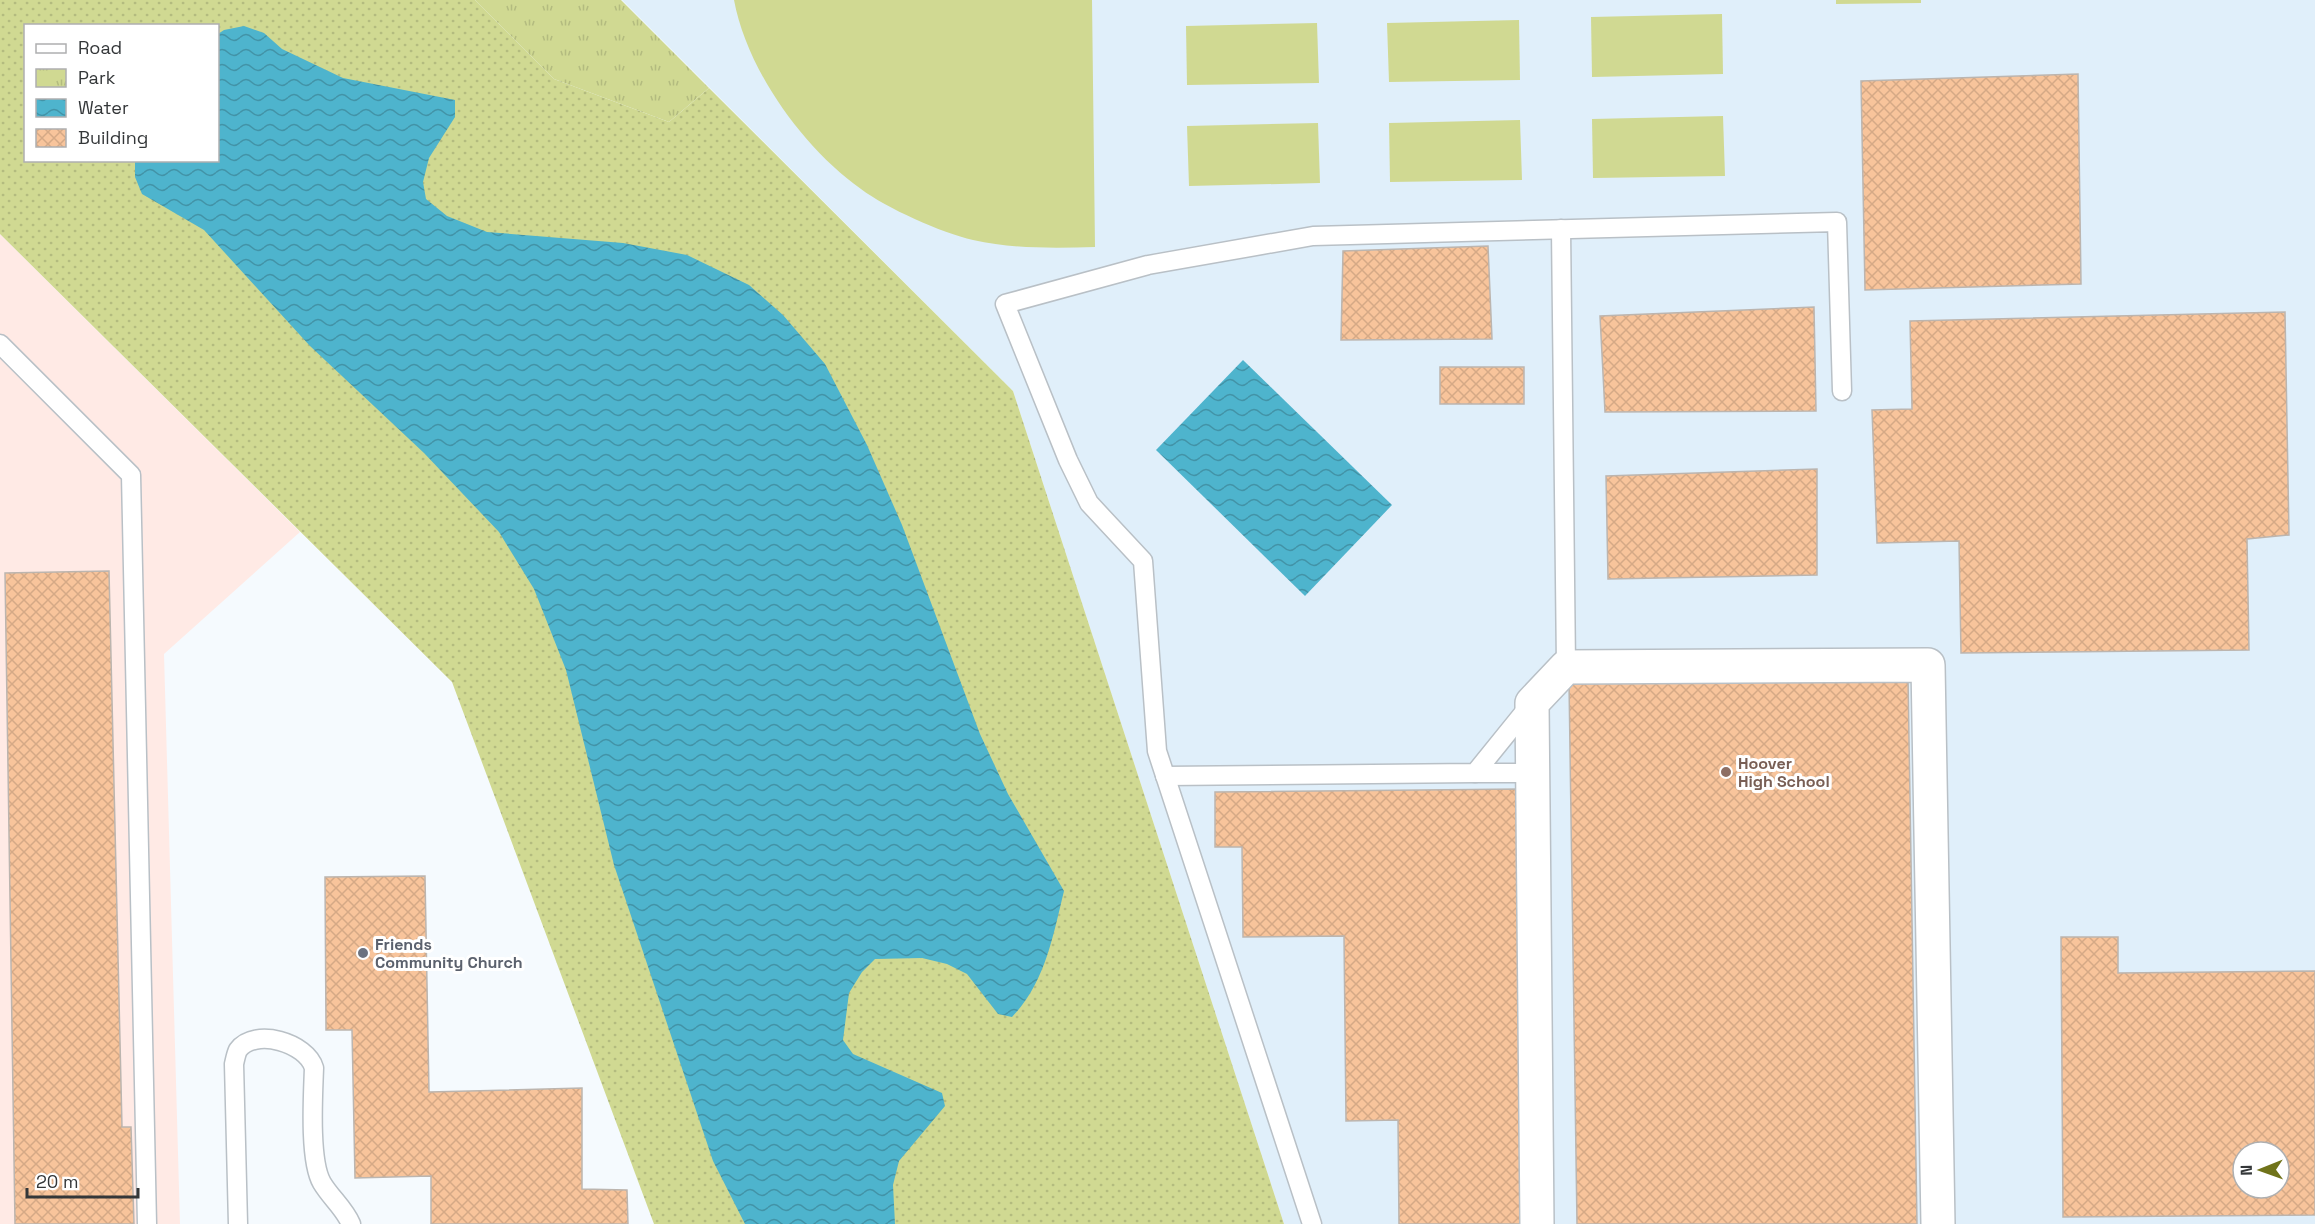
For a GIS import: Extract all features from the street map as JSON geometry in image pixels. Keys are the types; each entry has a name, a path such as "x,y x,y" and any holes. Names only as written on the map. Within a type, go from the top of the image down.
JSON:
{"street":[{"path":"1537,1224 1532,703 1566,667 1928,665 1938,1224"}],"lane":[{"path":"1312,1224 1156,751 1143,561 1089,503 1068,460 1005,304 1148,265 1313,236 1837,222 1842,391"},
{"path":"1561,229 1566,667"},
{"path":"0,344 131,475 147,1224"},
{"path":"1475,773 1532,703"},
{"path":"1165,776 1533,773"},
{"path":"238,1224 234,1064 237,1052 244,1045 266,1039 282,1041 298,1048 312,1060 316,1164 321,1182 346,1211 351,1224"}],"shaded area":[{"name":"Hoover High School","path":"622,0 2315,0 2315,1224 1284,1224 1013,391"},
{"path":"0,234 300,532 164,654 180,1224 0,1224"}],"green space":[{"path":"0,0 475,0 554,79 669,122 709,88 1013,391 1284,1224 654,1224 452,682 0,234"},
{"path":"475,0 621,0 709,88 669,122 554,79"},
{"path":"734,0 1092,0 1095,247 1049,248 973,240 915,219 861,189 819,152 781,105 751,53"},
{"path":"1836,0 1921,0 1921,3 1836,4"},
{"path":"1722,14 1723,74 1592,77 1591,17"},
{"path":"1519,20 1520,80 1389,82 1387,23"},
{"path":"1317,23 1319,83 1187,85 1186,26"},
{"path":"1723,116 1725,176 1593,178 1592,119"},
{"path":"1520,120 1522,180 1390,182 1389,123"},
{"path":"1318,123 1320,183 1189,186 1187,126"}],"water":[{"path":"244,26 264,33 282,49 343,78 455,100 455,117 429,158 423,182 426,199 447,216 487,232 623,243 687,255 749,285 783,315 825,364 867,445 902,525 980,734 1008,794 1064,891 1040,974 1023,1004 1012,1017 998,1014 967,974 947,964 922,958 875,959 862,972 849,993 843,1040 853,1054 942,1093 945,1106 899,1161 893,1185 895,1224 745,1224 713,1161 614,865 566,670 534,589 499,532 424,453 310,346 204,230 142,194 135,177 135,162 219,162 219,33"},
{"path":"1243,360 1392,505 1305,596 1156,450"}],"building":[{"path":"2078,74 2081,284 1865,290 1861,81"},
{"path":"1488,246 1492,339 1341,340 1343,251"},
{"path":"1814,307 1816,411 1605,412 1600,316"},
{"path":"2285,312 2289,535 2247,539 2249,650 1961,653 1959,541 1877,543 1872,410 1912,409 1910,321"},
{"path":"1440,367 1524,367 1524,404 1440,404"},
{"path":"1817,469 1817,575 1608,579 1606,476"},
{"path":"109,571 122,1127 131,1127 134,1224 15,1224 5,573"},
{"path":"1908,677 1917,1224 1577,1224 1569,682"},
{"path":"1521,789 1524,1224 1399,1224 1398,1120 1346,1121 1344,936 1243,937 1242,847 1215,847 1215,792"},
{"path":"425,876 429,1092 582,1088 582,1189 627,1190 628,1224 431,1224 431,1176 355,1178 352,1030 326,1030 325,877"},
{"path":"2061,937 2118,937 2118,973 2315,971 2315,1215 2063,1217"}],"place":[{"name":"Hoover High School","path":"1726,772"},
{"name":"Friends Community Church","path":"363,953"}]}
